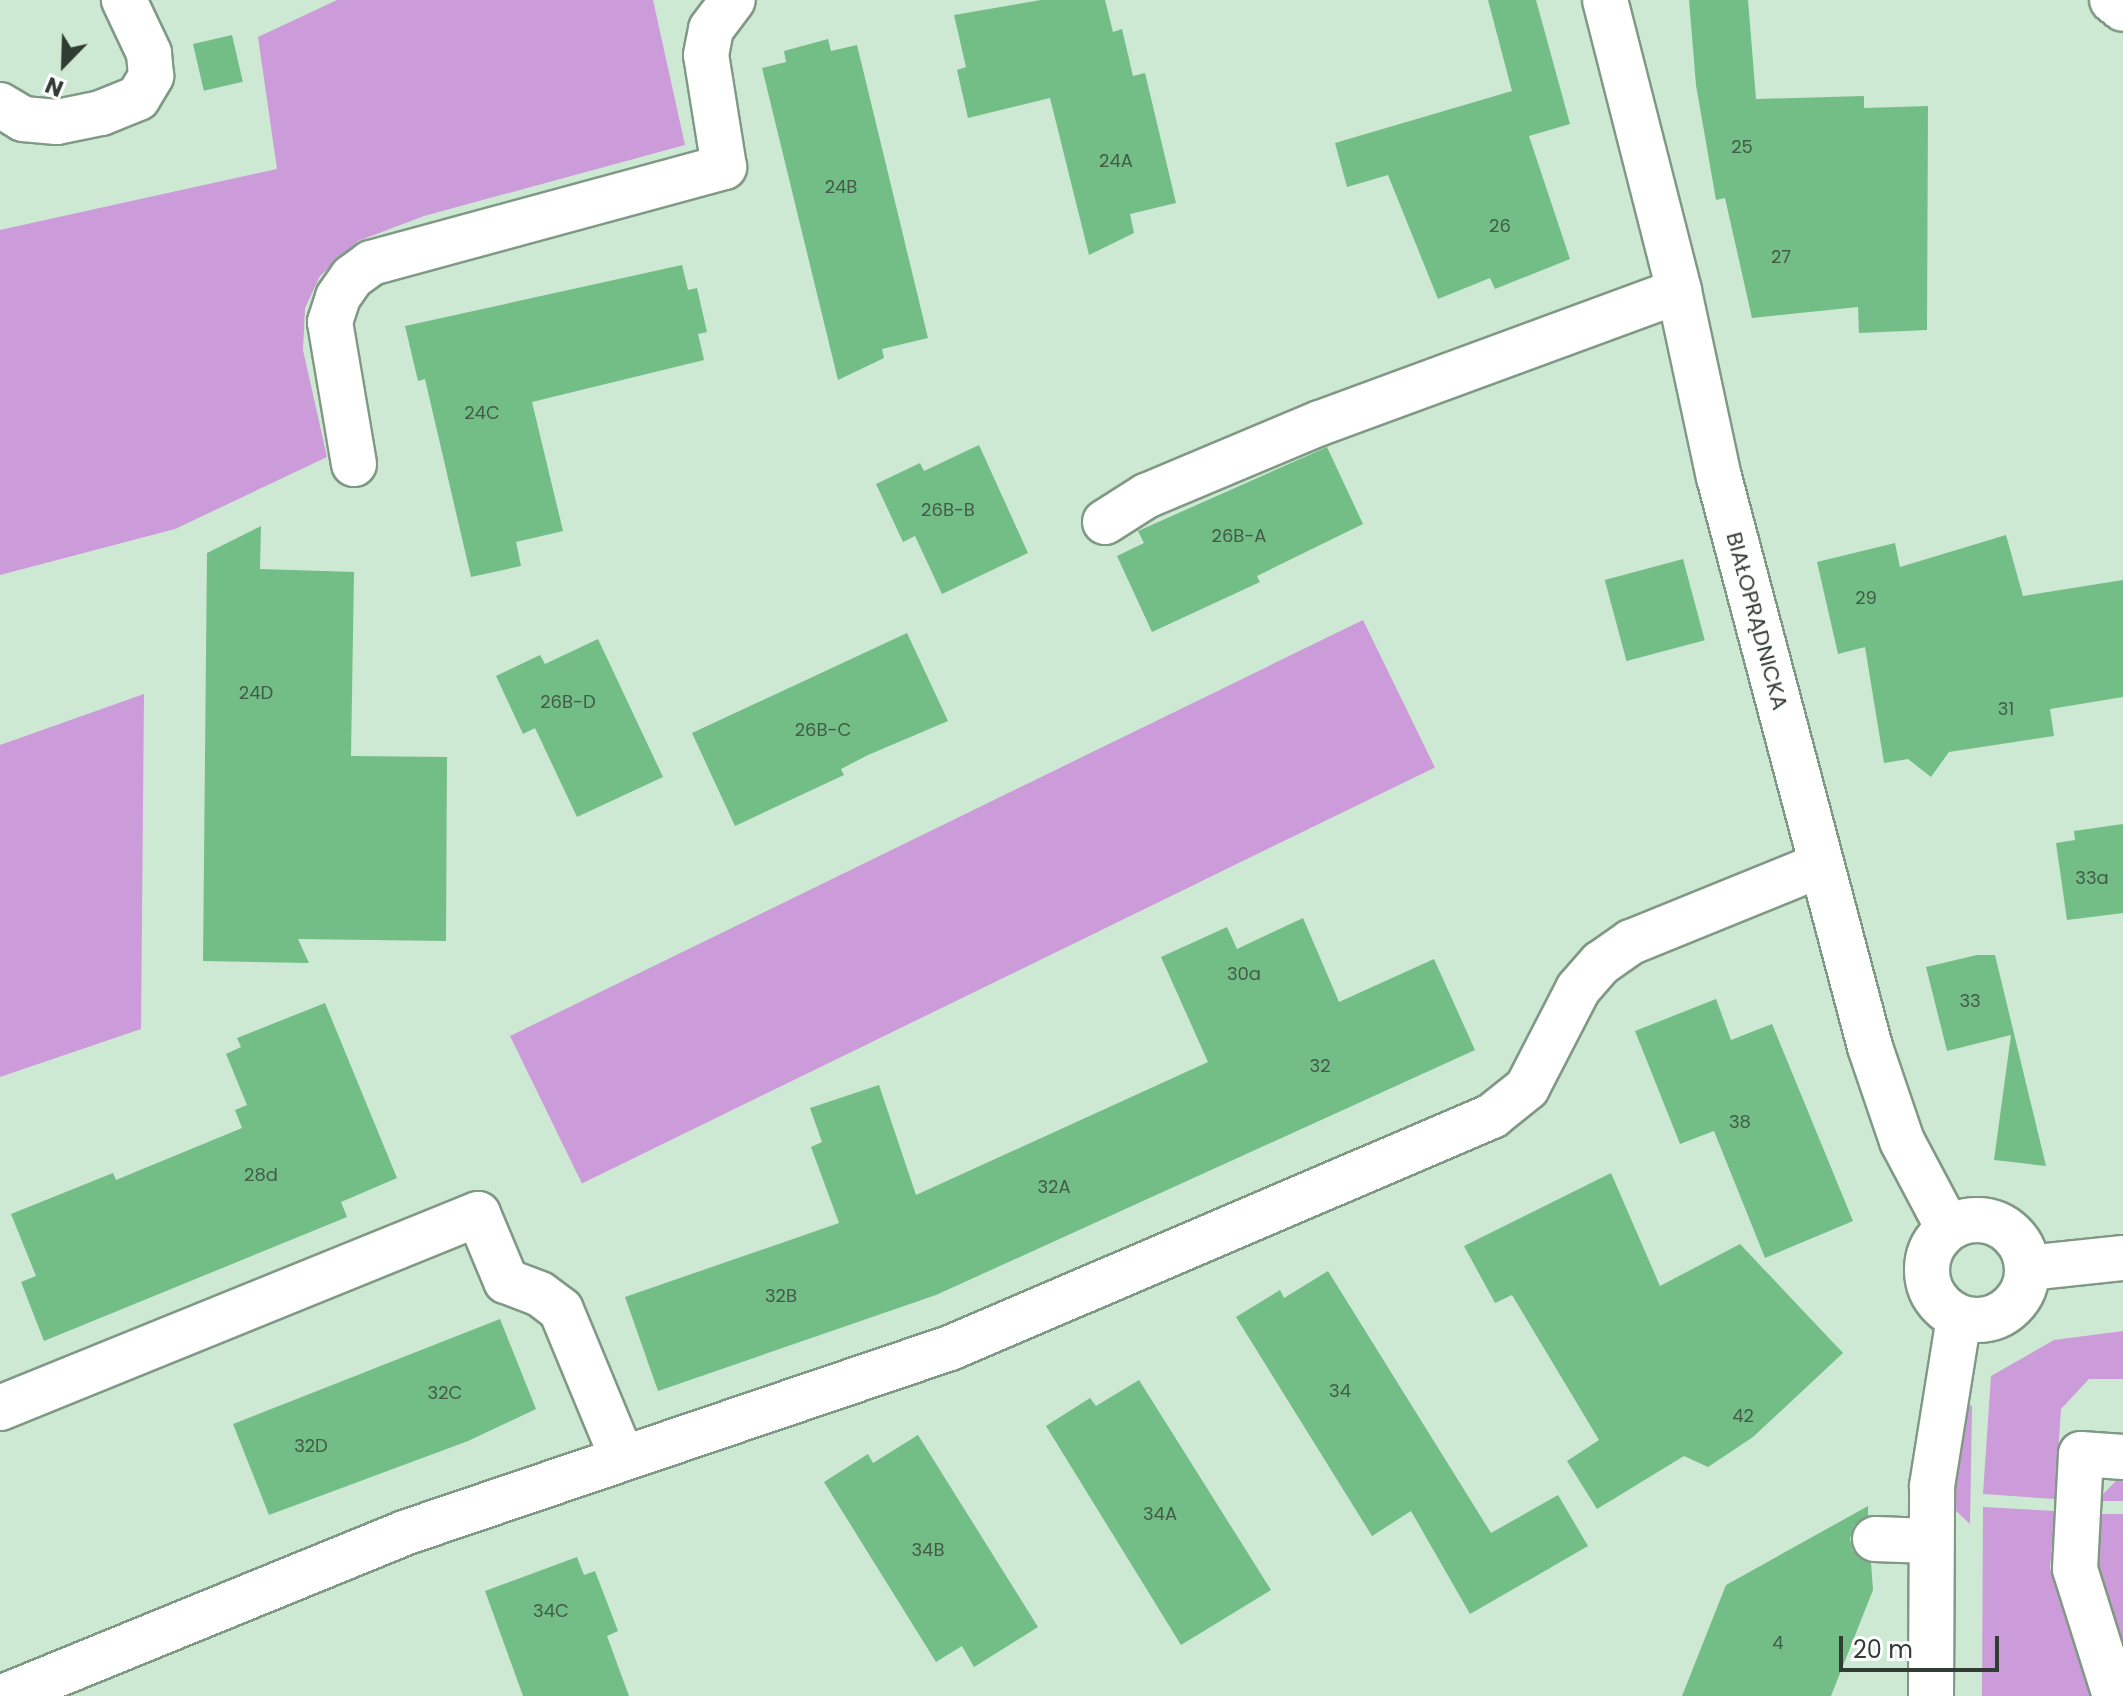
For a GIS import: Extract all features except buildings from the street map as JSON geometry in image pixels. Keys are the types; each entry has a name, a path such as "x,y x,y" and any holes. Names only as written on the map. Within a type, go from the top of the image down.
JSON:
{"street":[{"path":"0,105 23,119 57,122 101,113 138,98 151,76 149,53 124,0"},
{"path":"354,464 330,322 338,297 352,277 371,263 724,167 706,55 711,29 733,0"},
{"name":"BIAŁOPRĄDNICKA","path":"1605,0 1679,291 1719,477 1889,1109 1948,1228"},
{"path":"2112,0 2123,9"},
{"path":"1105,522 1146,496 1320,423 1679,291"},
{"path":"5,1696 404,1533 621,1455 842,1388 950,1348 1492,1116 1527,1088 1578,989 1601,963 1631,942 1821,865"},
{"path":"0,1408 478,1214 506,1281 561,1310 621,1455"},
{"path":"1974,1220 2000,1225 2020,1243 2028,1268 2022,1293 2007,1311 1984,1321 1959,1318 1937,1302 1927,1276 1931,1249 1948,1228 1974,1220"},
{"path":"2028,1268 2123,1258"},
{"path":"1931,1696 1930,1541 1937,1431 1959,1318"},
{"path":"2115,1696 2075,1569 2081,1454 2123,1457"},
{"path":"1875,1539 1930,1541"}],"shaded area":[{"path":"337,0 653,0 685,145 424,216 358,241 320,276 305,308 303,350 327,457 175,529 0,575 0,230 277,169 258,37"},
{"path":"1363,620 1435,767 582,1183 510,1036"},
{"path":"144,694 141,1029 0,1077 0,745"},
{"path":"2123,1331 2123,1379 2089,1379 2061,1409 2055,1499 1983,1494 1991,1376 2054,1340"},
{"path":"1964,1404 1972,1406 1970,1524 1951,1506"},
{"path":"2119,1478 2123,1479 2123,1501 2096,1501"},
{"path":"1983,1507 2055,1511 2050,1568 2093,1696 1982,1696"},
{"path":"2095,1514 2123,1514 2123,1658 2092,1567"}]}
